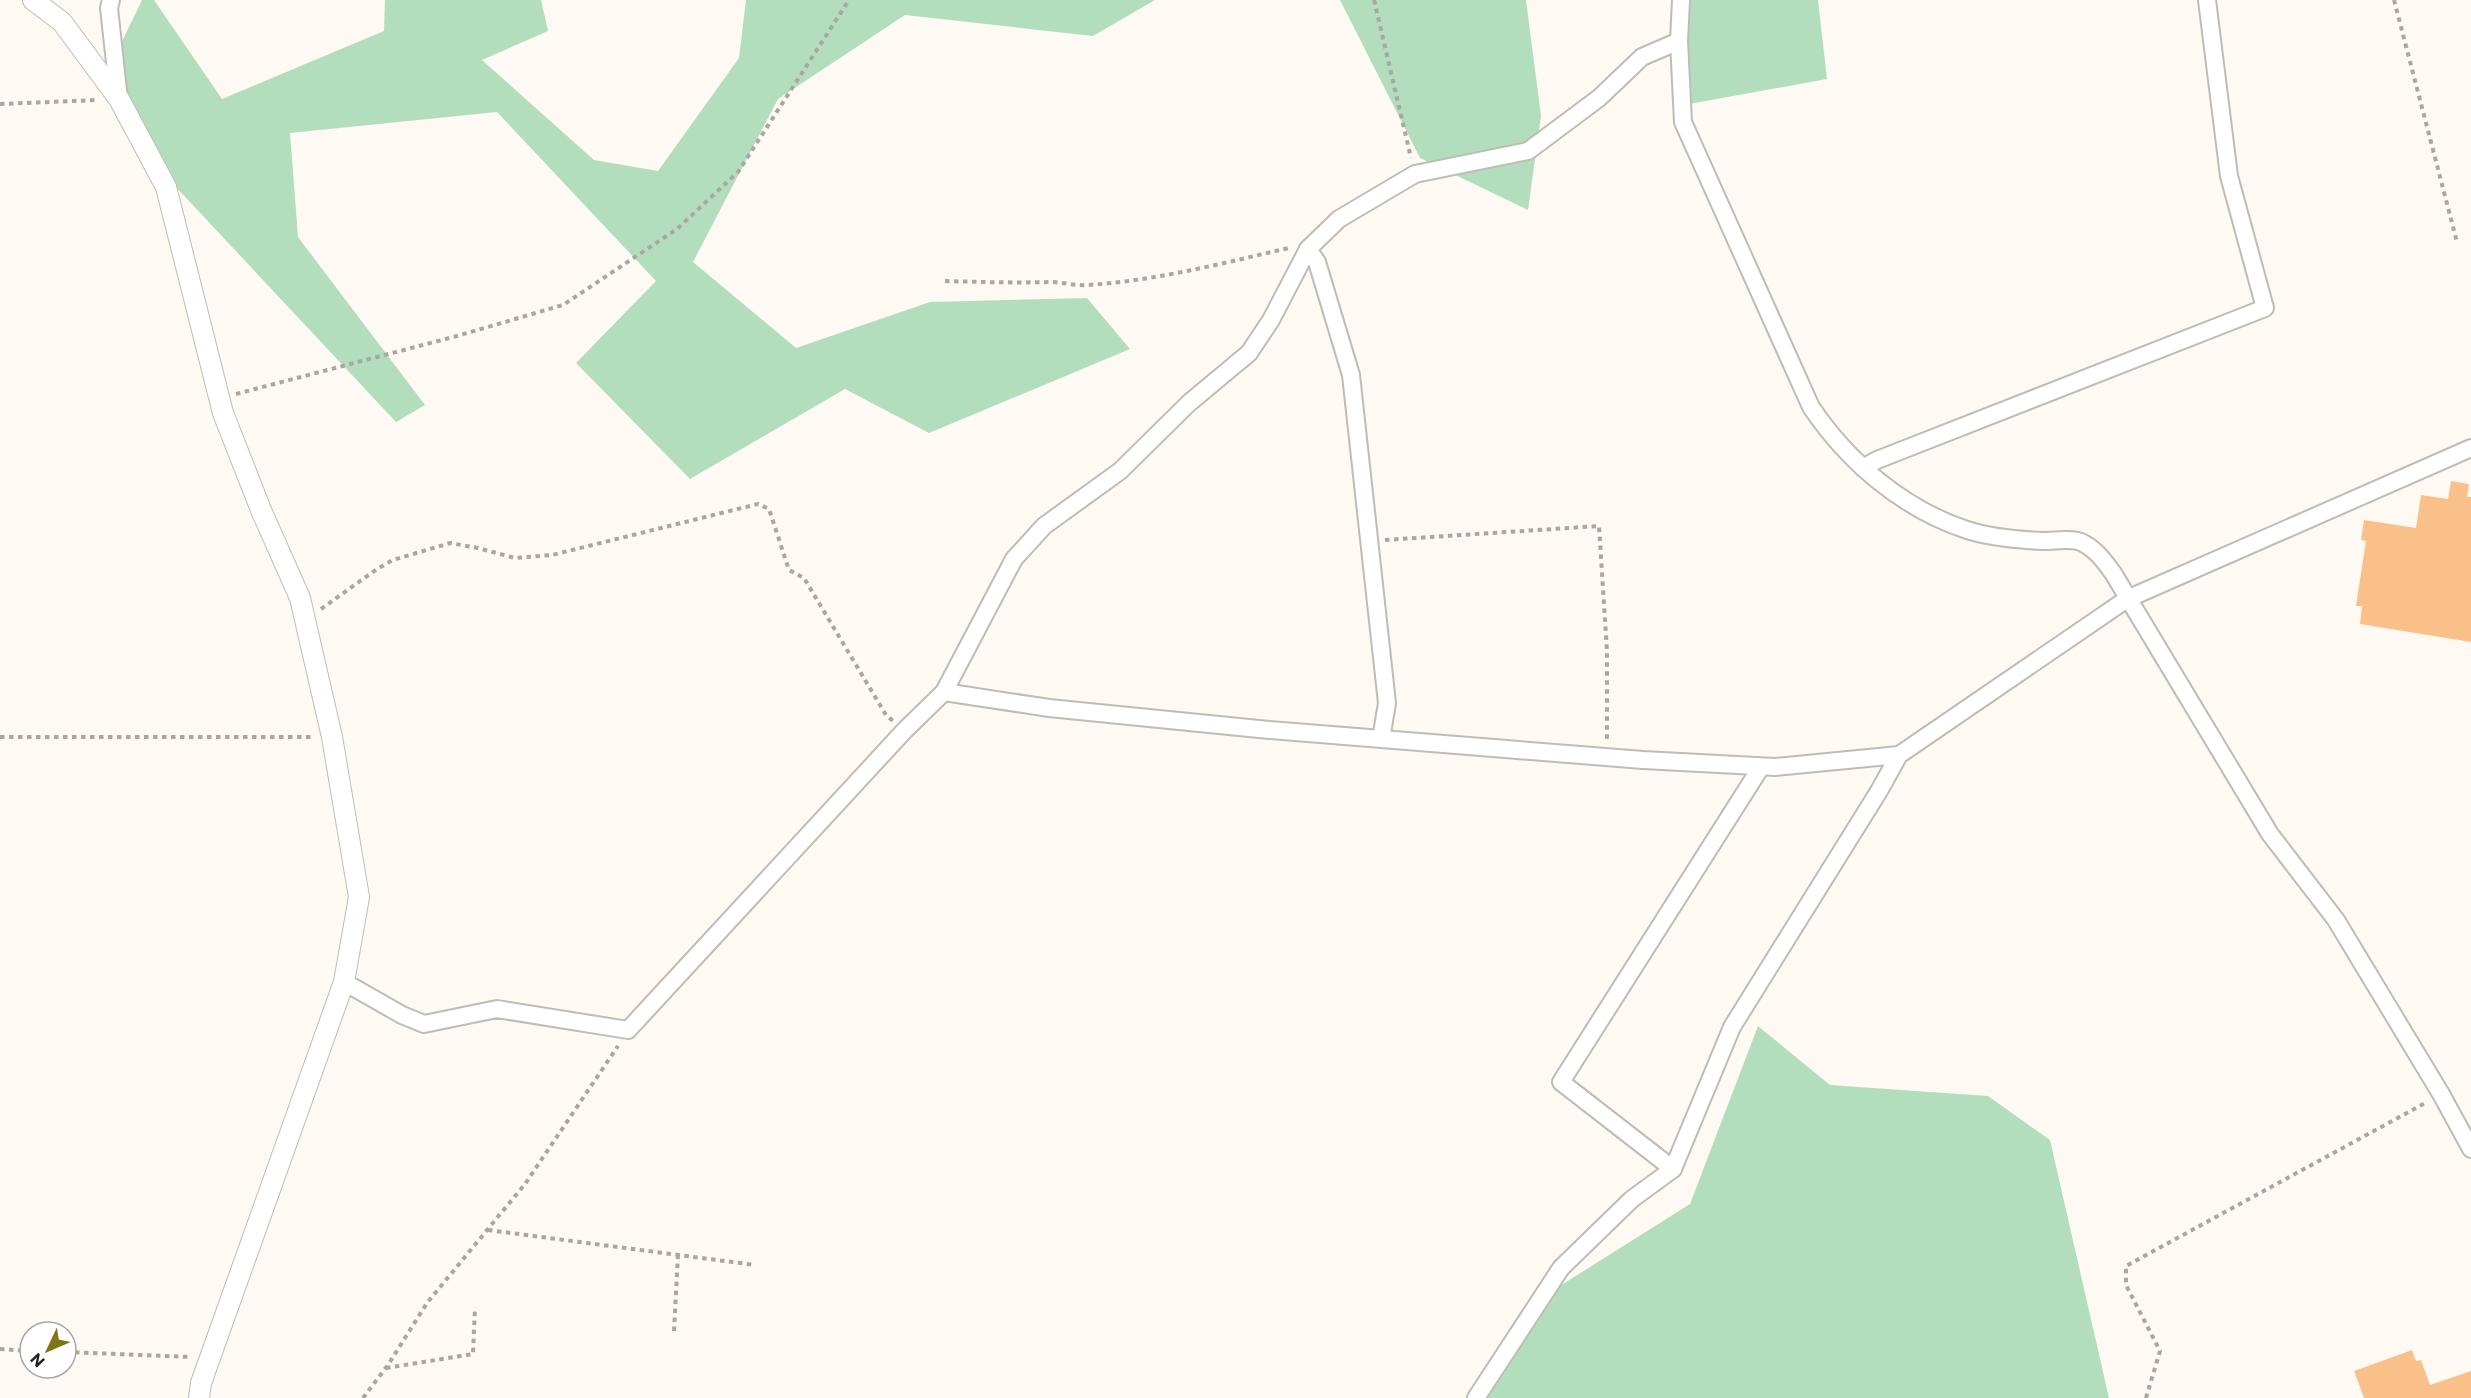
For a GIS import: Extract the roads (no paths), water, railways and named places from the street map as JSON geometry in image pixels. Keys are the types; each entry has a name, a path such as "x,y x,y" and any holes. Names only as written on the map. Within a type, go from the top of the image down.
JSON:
{"street":[{"path":"33,0 62,22 119,99 166,187 218,398 261,510 300,598 332,737 359,897 344,982 209,1358 199,1398"},
{"path":"111,0 109,8 119,99"},
{"path":"1681,0 1679,41 1683,122 1811,407 1822,423 1863,468 1914,507 1968,530 2012,540 2078,541 2095,550 2113,573 2270,834 2336,920 2441,1094 2471,1149"},
{"path":"1863,468 1877,460 1987,416 2265,308 2229,176 2207,0"},
{"path":"344,982 402,1015 424,1024 497,1008 628,1030 905,730 944,692 1014,559 1044,526 1120,471 1189,403 1249,353 1271,320 1308,249 1339,219 1415,174 1528,151 1599,98 1642,57 1679,41"},
{"path":"1308,249 1317,262 1351,375 1387,703 1381,739"},
{"path":"1476,1398 1561,1268 1632,1199 1672,1169 1732,1027 1899,755 2127,599 2471,448"},
{"path":"944,692 1049,708 1381,739 1607,757 1775,767 1899,755"},
{"path":"1672,1169 1561,1082 1761,766"}]}
